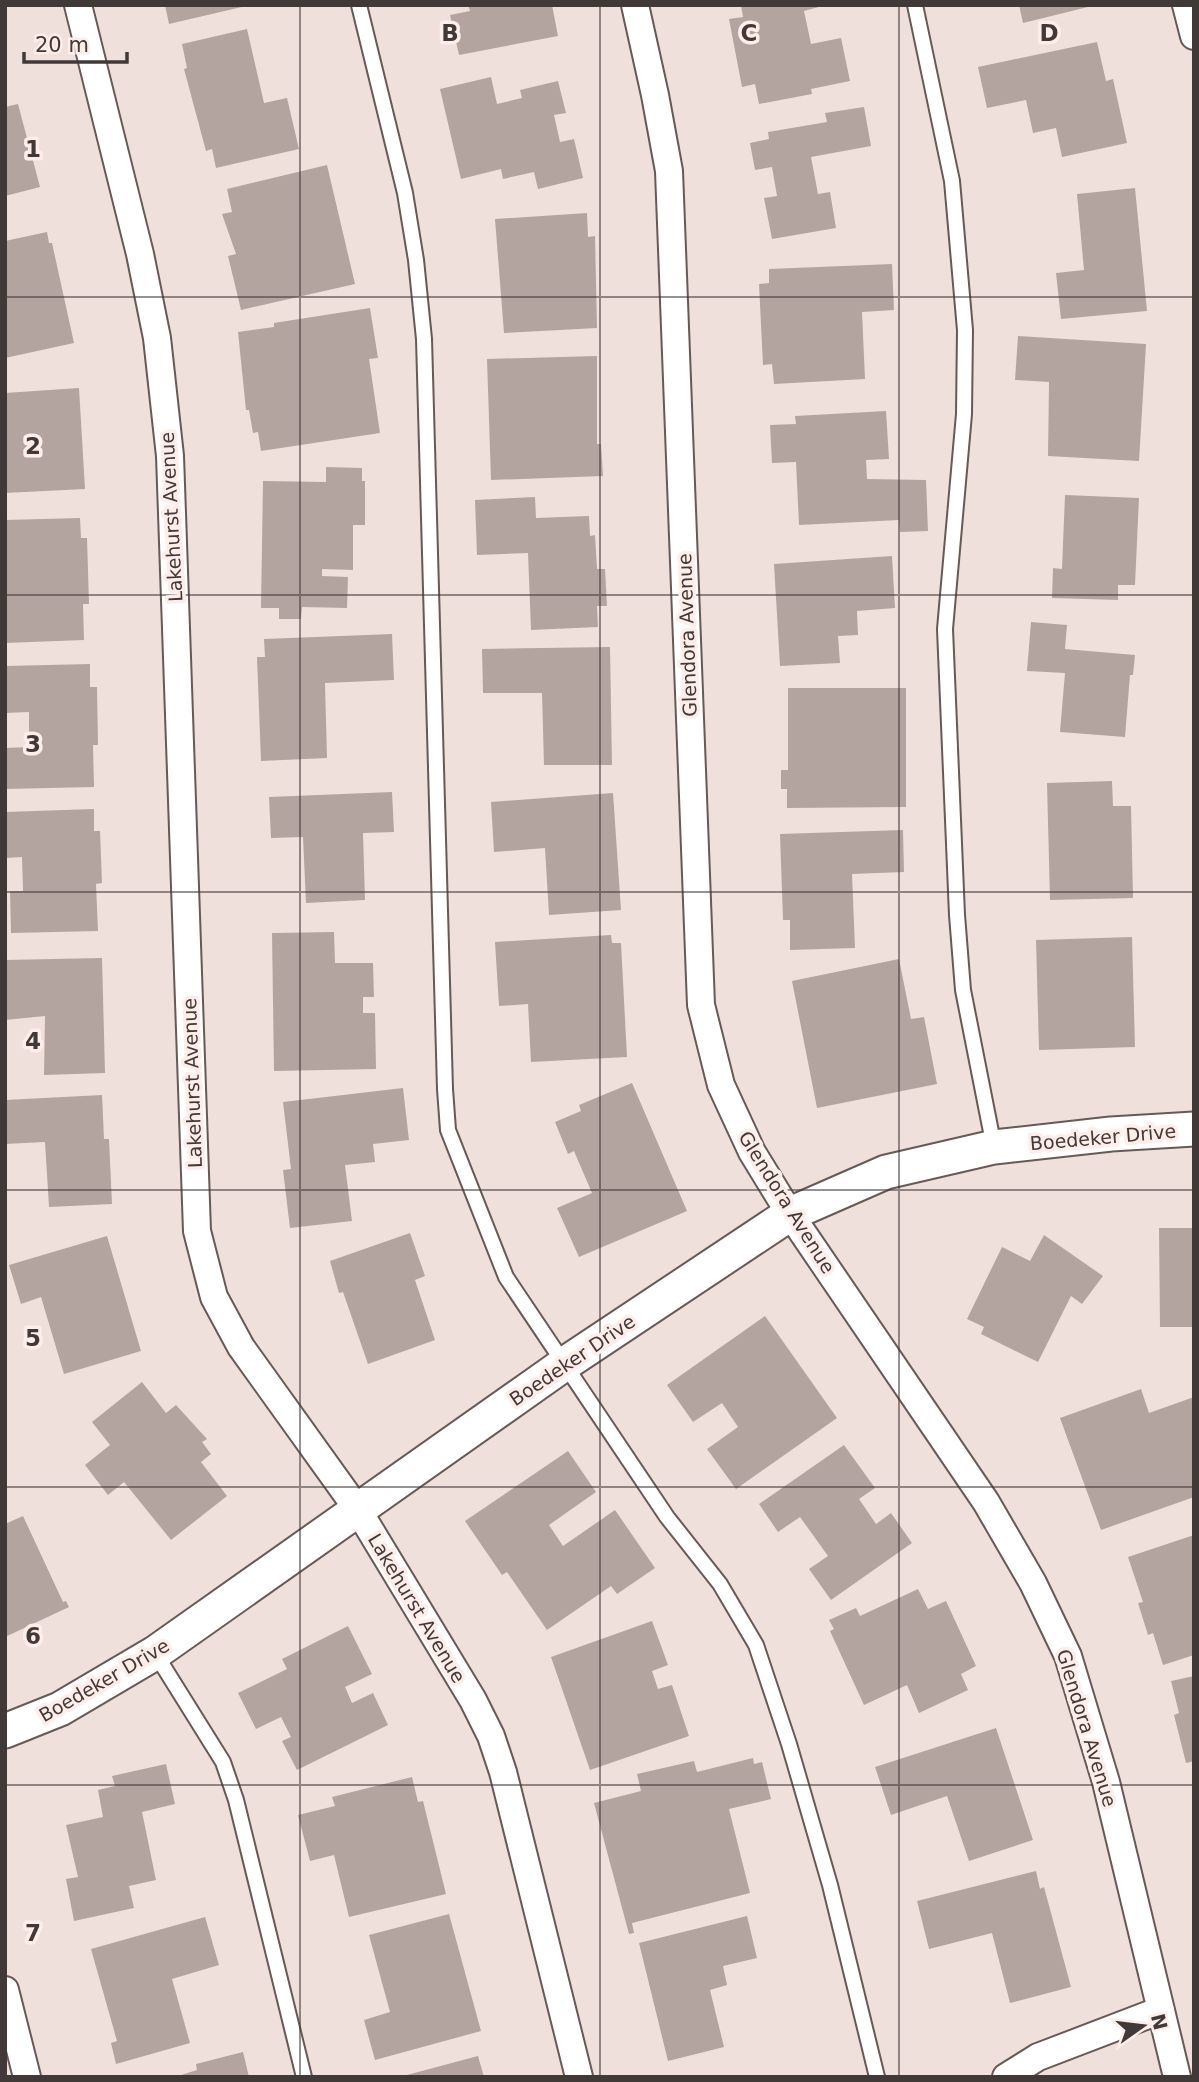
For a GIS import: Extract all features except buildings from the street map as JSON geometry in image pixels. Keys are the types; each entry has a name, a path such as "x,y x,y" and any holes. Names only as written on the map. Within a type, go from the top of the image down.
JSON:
{"street":[{"name":"Lakehurst Avenue","path":"78,5 157,338 170,456 197,1231 214,1297 241,1348 358,1510 473,1700 491,1735 503,1772 579,2077"},
{"name":"Glendora Avenue","path":"635,5 669,171 701,1004 721,1085 752,1152 790,1214 986,1502 1033,1583 1068,1657 1106,1782 1177,2077"},
{"path":"1186,5 1194,36"},
{"name":"Boedeker Drive","path":"5,1731 60,1709 155,1653 564,1365 790,1214 886,1172 994,1147 1111,1134 1194,1129"},
{"path":"5,1990 27,2077"},
{"path":"1006,2077 1038,2057 1161,2010"}],"lane":[{"path":"359,5 405,193 416,260 424,340 445,1089 449,1130 506,1277 667,1517 720,1584 756,1645 831,1885 877,2077"},
{"path":"915,5 953,181 965,330 964,414 945,629 957,915 963,989 994,1147"},
{"path":"155,1653 223,1762 236,1800 304,2077"}]}
